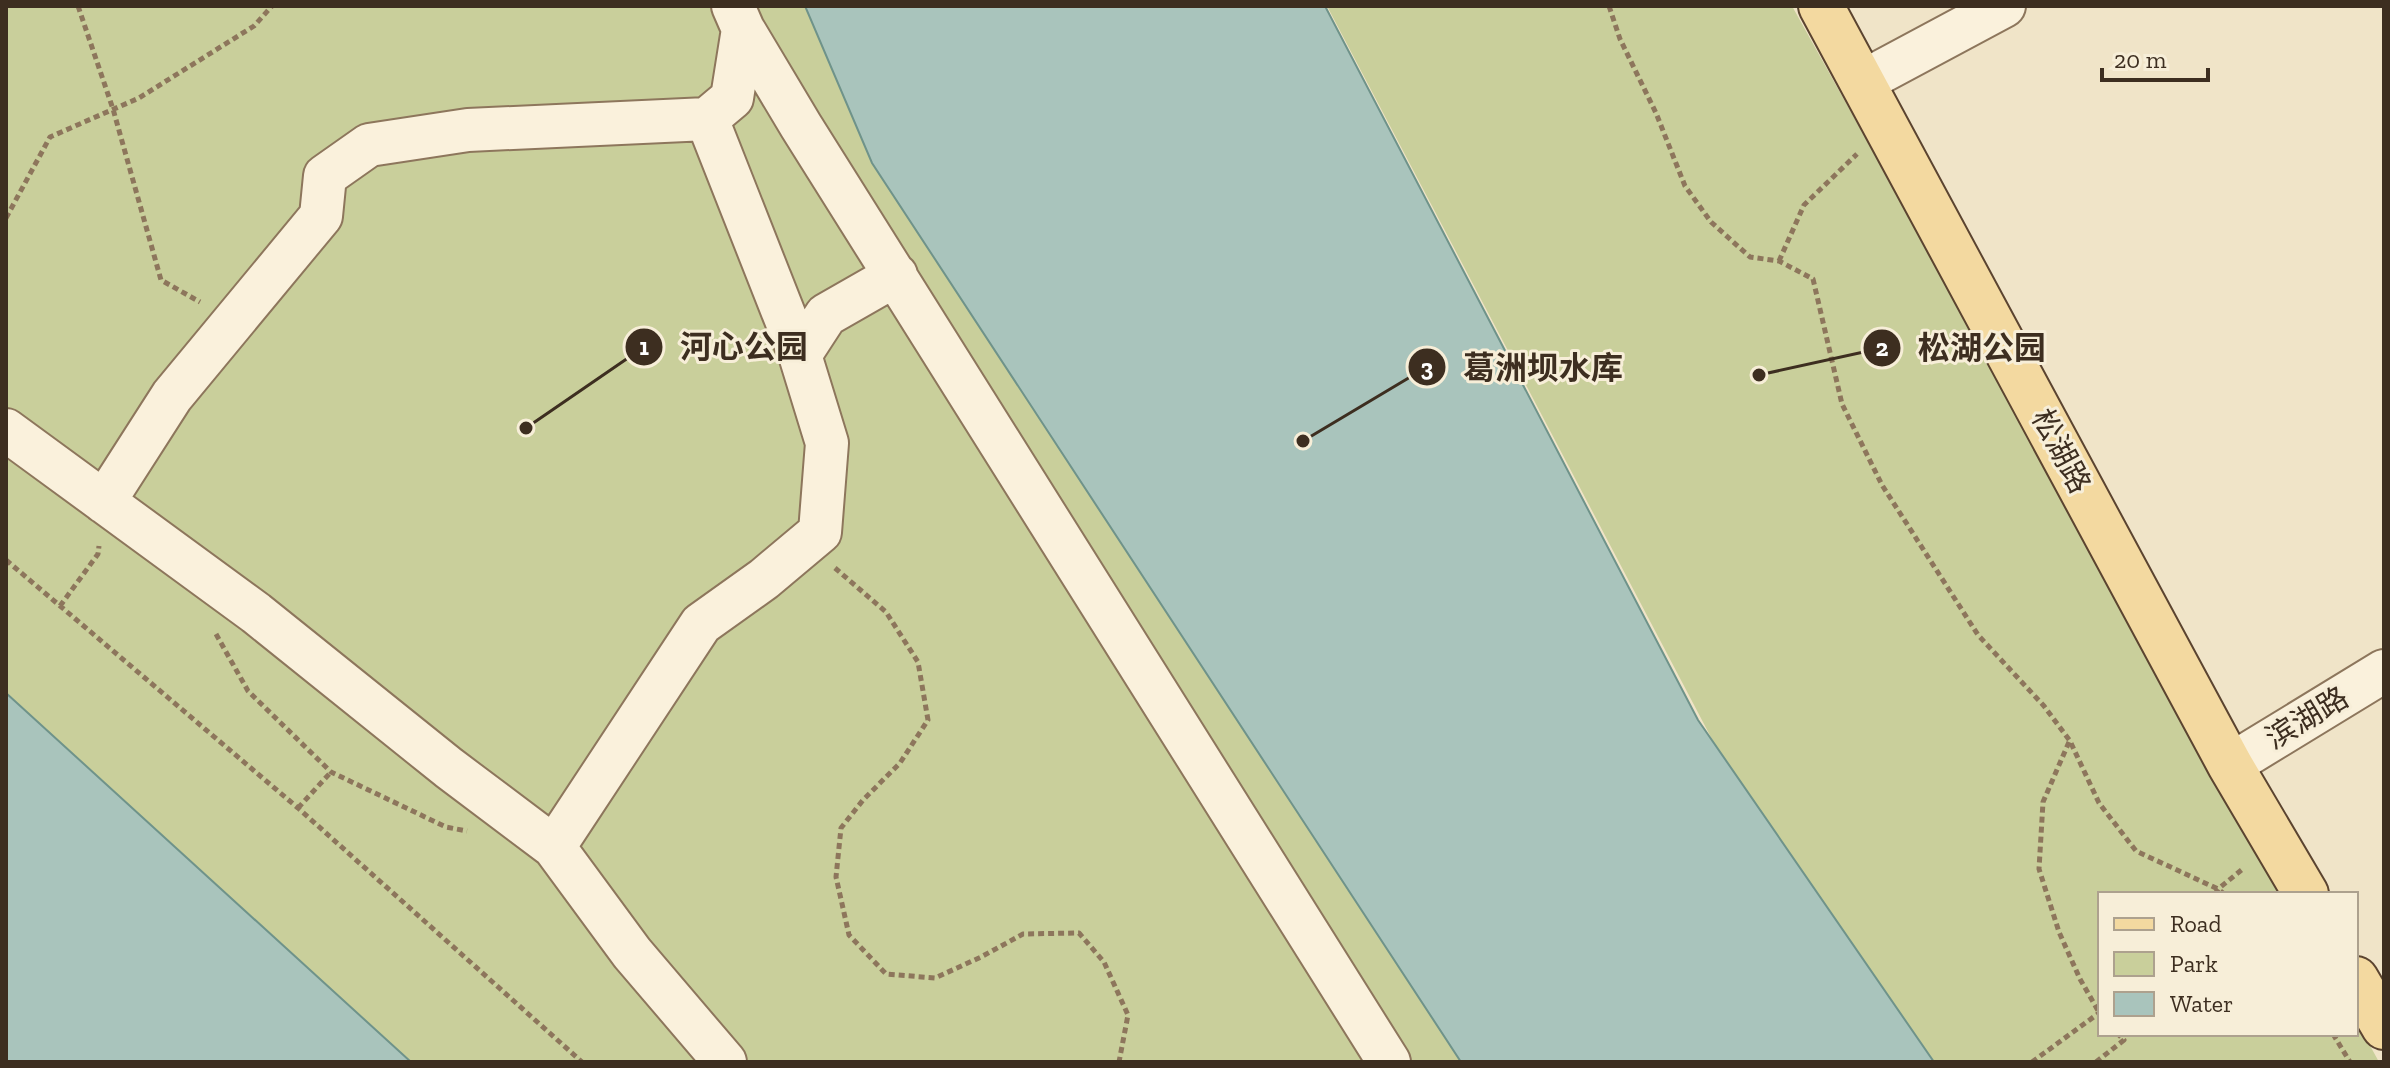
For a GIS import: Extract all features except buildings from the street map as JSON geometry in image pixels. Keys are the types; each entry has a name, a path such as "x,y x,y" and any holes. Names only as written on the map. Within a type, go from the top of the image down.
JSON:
{"main road":[{"name":"松湖路","path":"1821,6 2230,765 2305,892"},
{"path":"2358,982 2384,1027"}],"street":[{"path":"1862,82 2004,6"},
{"path":"104,502 172,396 321,216 325,176 369,145 468,130 707,119 732,98 738,17"},
{"path":"738,17 801,126 1389,1062"},
{"path":"554,847 701,624 764,579 820,532 827,443 800,355 707,119"},
{"path":"800,355 826,315 896,275"},
{"path":"6,430 256,613 449,768 554,847 632,953 725,1062"},
{"name":"滨湖路","path":"2230,765 2384,671"}],"path":[{"path":"78,6 113,109 161,280 233,321"},
{"path":"6,218 50,137 139,98 254,26 272,6"},
{"path":"1609,6 1620,39 1656,113 1685,186 1711,222 1750,257 1779,261 1813,279 1842,404 1882,485 1978,635 2044,706 2070,741 2099,803 2136,851 2222,892"},
{"path":"1779,261 1804,205 1886,126"},
{"path":"60,606 98,554 104,502"},
{"path":"808,543 886,612 918,662 928,720 900,763 863,800 841,828 836,877 849,935 886,974 935,978 1023,934 1079,933 1104,962 1128,1015 1119,1062"},
{"path":"6,560 298,808 582,1062"},
{"path":"212,626 248,691 331,772 446,827 477,833"},
{"path":"2070,741 2043,802 2039,869 2059,932 2098,1010"},
{"path":"298,808 331,772"},
{"path":"2032,1062 2098,1014"},
{"path":"2096,1062 2124,1040 2120,1036"},
{"path":"2334,1036 2350,1062"}],"green space":[{"path":"6,6 805,6 872,163 1461,1062 411,1062 6,693"},
{"path":"1327,6 1792,6 2285,892 2098,892 2098,1036 2358,1036 2358,1024 2379,1062 1934,1062 1714,743"}],"water":[{"path":"805,6 1325,6 1698,720 1934,1062 1461,1062 872,163"},
{"path":"6,693 411,1062 6,1062"}],"place":[{"name":"松湖公园","path":"1759,375"},
{"name":"河心公园","path":"526,428"},
{"name":"葛洲坝水库","path":"1303,441"}]}
